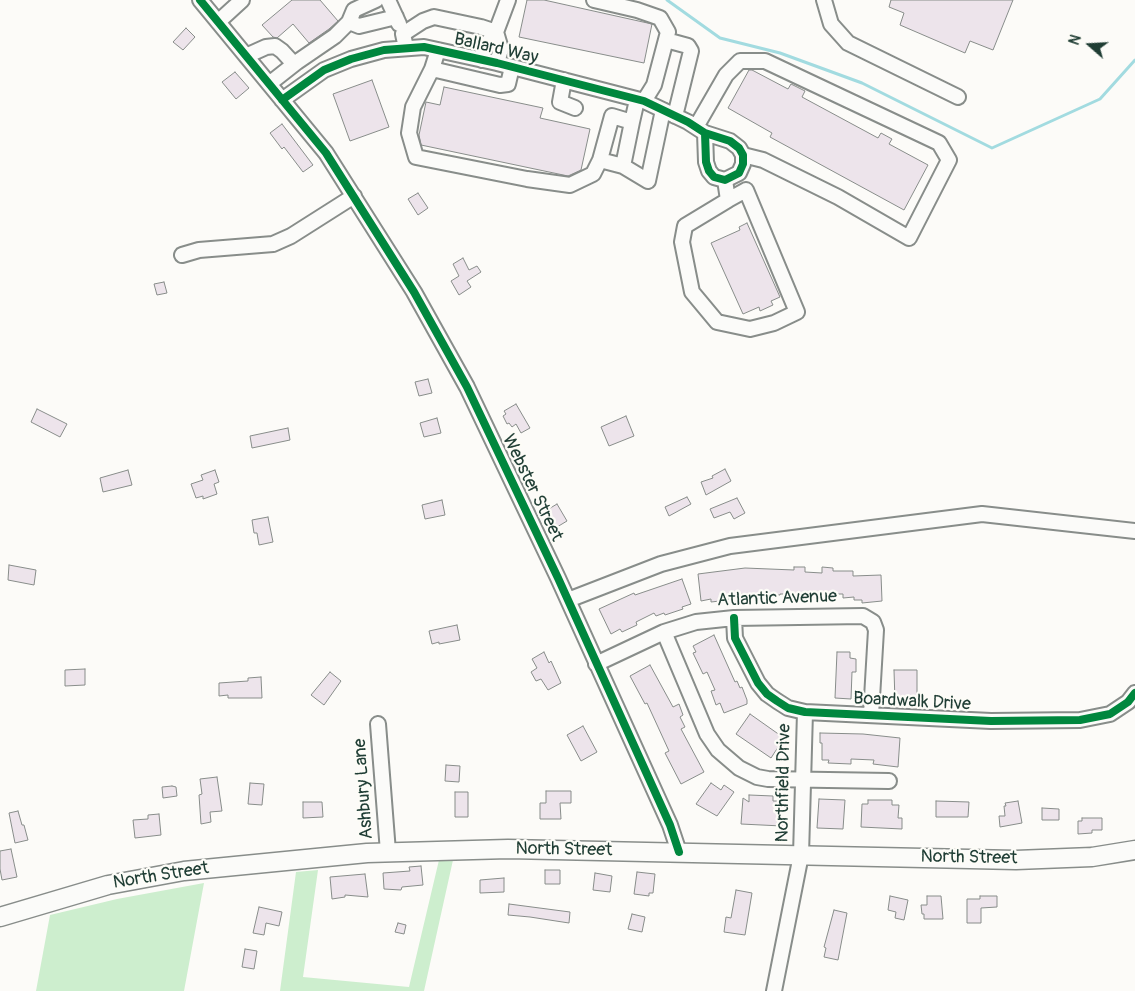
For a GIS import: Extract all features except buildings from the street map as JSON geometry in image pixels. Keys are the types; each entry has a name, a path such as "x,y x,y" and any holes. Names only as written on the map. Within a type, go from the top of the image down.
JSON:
{"main road":[{"name":"North Street","path":"0,917 108,885 184,871 388,852 508,849 1016,860 1092,857 1135,850"}],"street":[{"name":"Webster Street","path":"200,0 326,153 414,292 467,387 568,600 670,825 679,852"},
{"path":"218,22 242,0"},
{"path":"269,84 335,36 349,22 354,10 376,0"},
{"path":"388,0 403,34 406,48"},
{"path":"482,60 484,47 496,32 508,0"},
{"path":"594,0 638,10 660,18 668,32 654,85 641,101 632,122 622,166"},
{"path":"824,0 831,24 848,43 958,97"},
{"path":"349,22 359,26 396,17"},
{"path":"403,34 423,21 434,17 496,32"},
{"path":"496,32 501,49 497,63"},
{"path":"600,160 622,166 648,181 691,51 688,46 666,40"},
{"path":"246,56 266,47 275,46 294,64"},
{"name":"Ballard Way","path":"282,100 324,70 351,58 384,50 424,48 497,63 641,101 669,113 700,130 730,141 739,148 743,155"},
{"path":"438,50 432,69 413,107 409,133 416,157 528,179 570,185 593,174 600,160 612,116 632,122"},
{"path":"740,61 765,61 938,143 949,160 909,238 838,197 763,160 743,155 743,164 739,173 734,177 725,180 714,176 709,171 706,162 700,130 726,75 740,61"},
{"path":"432,69 500,85 508,84 512,67"},
{"path":"564,80 560,102 575,108"},
{"path":"725,180 728,200"},
{"path":"746,190 797,312 774,323 750,329 717,322 692,292 682,242 685,226 728,200 746,190"},
{"path":"182,254 199,250 273,244 291,236 354,196"},
{"path":"568,600 661,564 730,546 982,514 1135,531"},
{"name":"Atlantic Avenue","path":"596,664 664,632 696,622 734,618 860,615 870,619 876,630 871,715"},
{"name":"Boardwalk Drive","path":"734,618 735,638 758,683 768,694 788,708 804,712 991,721 1080,720 1110,714 1128,702 1135,693"},
{"path":"664,632 707,734 718,750 739,768 757,777 768,779 889,781"},
{"name":"Northfield Drive","path":"774,991 801,855 804,712"},
{"name":"Ashbury Lane","path":"378,724 388,852"}],"green space":[{"path":"439,860 453,860 424,991 280,991 296,872 318,870 303,977 409,987"},
{"path":"204,883 184,991 36,991 50,915 117,899"}],"waterway":[{"path":"667,0 720,38 780,53 862,83 992,148 1100,99 1135,60"}],"cycle path":[{"path":"200,0 326,153 414,292 467,387 558,578 670,825 679,852"},
{"path":"282,100 324,70 351,59 384,50 424,47 497,63 644,101 688,122 705,133 706,162 709,171 714,177 725,180 739,173 743,164 743,155 739,148 730,141 705,133"},
{"path":"734,618 735,638 758,683 767,694 788,708 805,712 991,721 1080,720 1110,714 1128,702 1135,693"}]}
